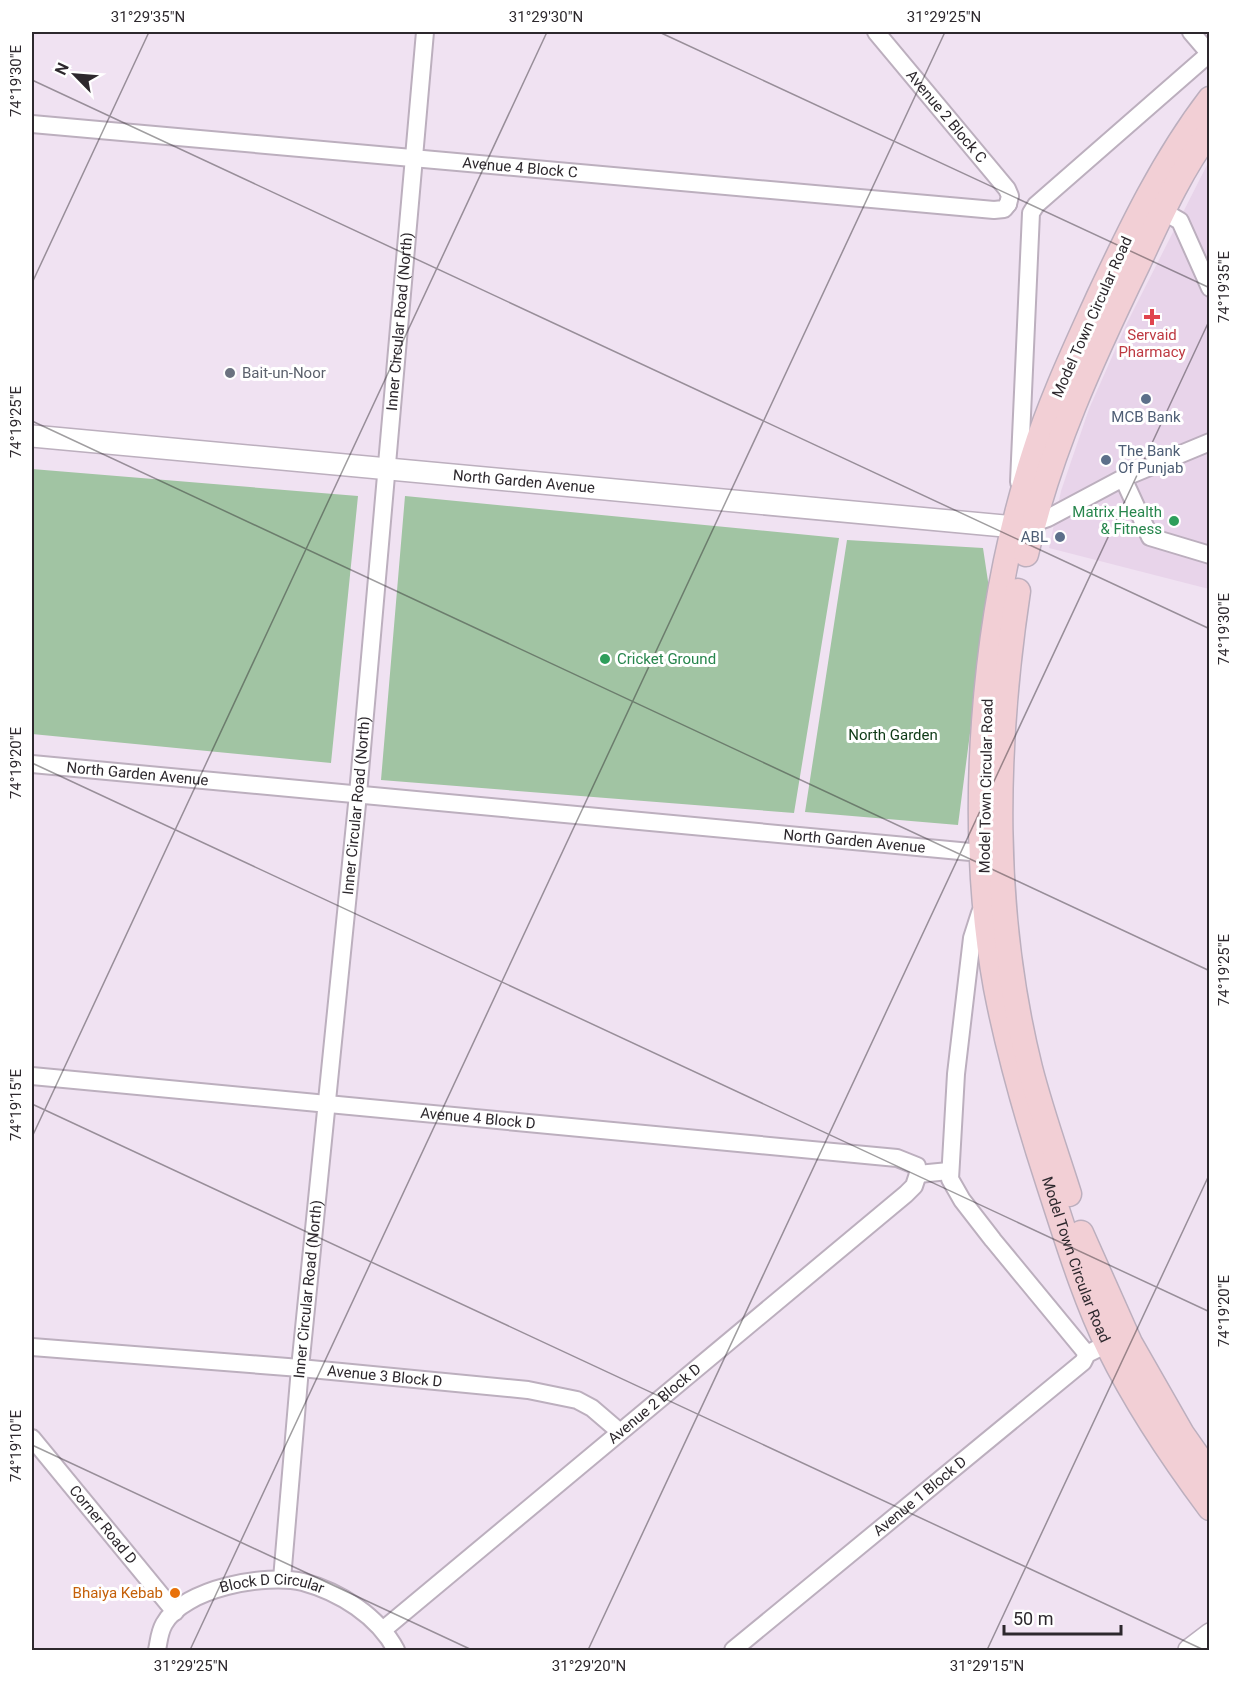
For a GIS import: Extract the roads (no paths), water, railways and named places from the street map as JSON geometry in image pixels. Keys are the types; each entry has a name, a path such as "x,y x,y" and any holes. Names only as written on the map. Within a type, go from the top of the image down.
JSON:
{"main road":[{"name":"Model Town Circular Road","path":"1209,99 1200,139 1154,206 1077,344 1050,410 1033,458 1024,526 993,643 986,704 990,854 987,912 996,986 1014,1071 1070,1248 1107,1344 1164,1446 1209,1508"},
{"name":"Model Town Circular Road","path":"990,854 1030,1068 1084,1242 1107,1344 1182,1434 1209,1474"}],"street":[{"name":"Inner Circular Road (North)","path":"282,1579 300,1368 358,795 426,32"},
{"name":"Avenue 2 Block C","path":"876,32 1007,189 1010,196 1008,204"},
{"path":"1191,32 1209,53 1036,205 1031,213 1024,526 1123,478 1209,442"},
{"name":"Avenue 4 Block C","path":"32,124 994,210 1004,209 1008,204"},
{"path":"1008,204 1031,213"},
{"path":"1154,206 1180,221 1209,286"},
{"name":"North Garden Avenue","path":"32,436 1024,526"},
{"path":"1123,478 1150,537 1209,555"},
{"name":"North Garden Avenue","path":"32,764 990,854"},
{"path":"987,912 980,913 976,918 972,938 956,1074 949,1171 962,1200 1107,1344"},
{"name":"Avenue 4 Block D","path":"32,1076 897,1158 916,1166 918,1174"},
{"path":"918,1174 949,1171"},
{"name":"Avenue 2 Block D","path":"384,1629 906,1194 914,1186 918,1174"},
{"name":"Avenue 1 Block D","path":"733,1650 1107,1344"},
{"name":"Avenue 3 Block D","path":"32,1347 300,1368 554,1395 592,1408 620,1432"},
{"name":"Corner Road D","path":"32,1438 175,1612"},
{"name":"Block D Circular","path":"158,1650 159,1636 165,1622 175,1612 207,1593 245,1582 282,1579 303,1583 355,1606 384,1629 396,1650"},
{"path":"1190,1650 1209,1634"}],"place":[{"name":"Servaid Pharmacy","path":"1152,317"},
{"name":"Bait-un-Noor","path":"230,373"},
{"name":"MCB Bank","path":"1146,399"},
{"name":"The Bank Of Punjab","path":"1106,460"},
{"name":"Matrix Health & Fitness","path":"1174,521"},
{"name":"ABL","path":"1060,537"},
{"name":"Cricket Ground","path":"605,659"},
{"name":"Bhaiya Kebab","path":"175,1593"}],"park label":[{"name":"North Garden","path":"893,735"}]}
